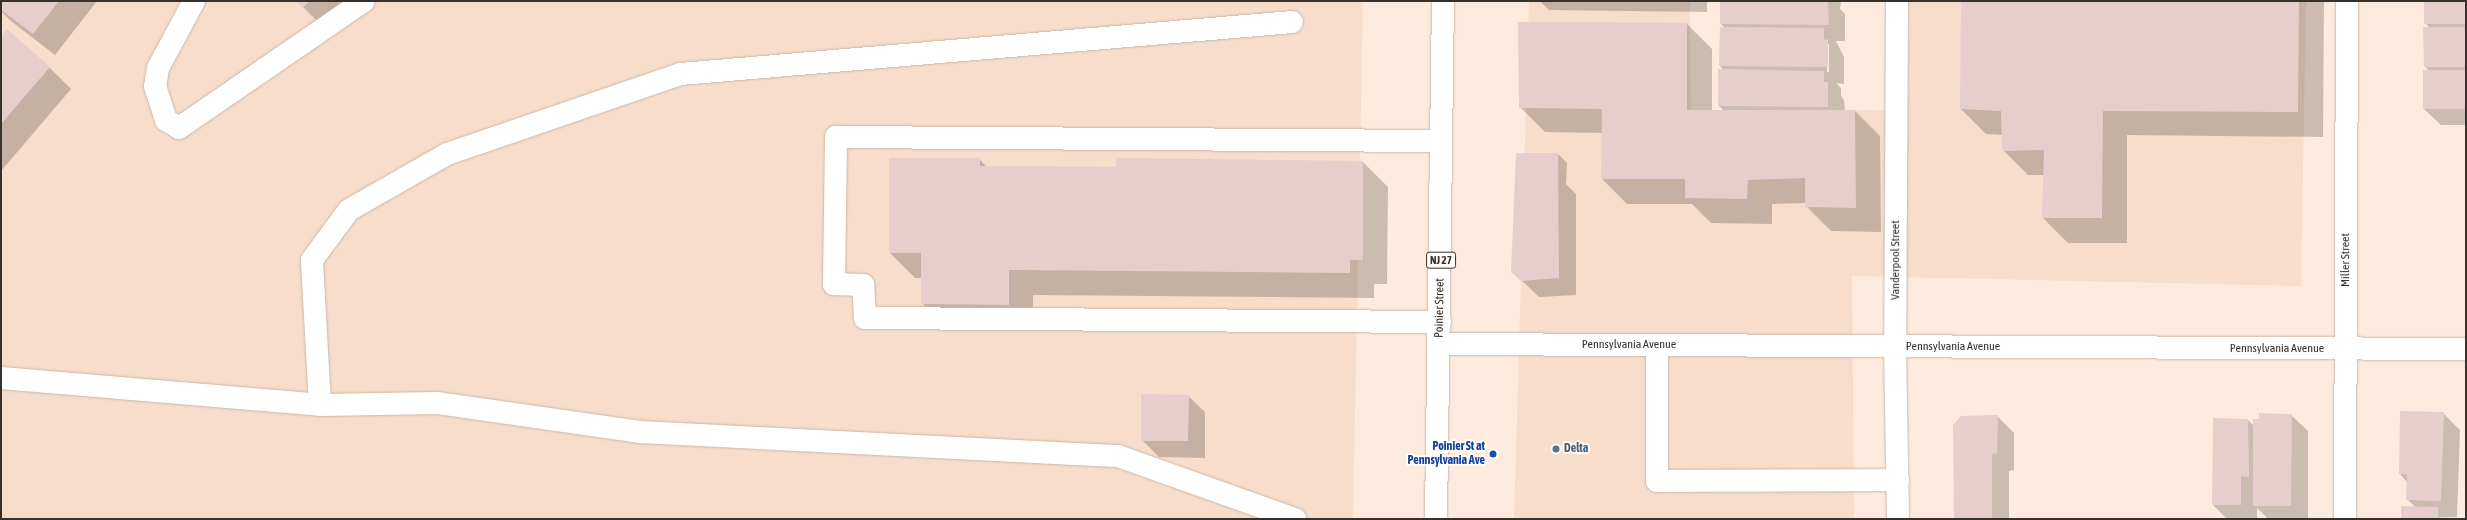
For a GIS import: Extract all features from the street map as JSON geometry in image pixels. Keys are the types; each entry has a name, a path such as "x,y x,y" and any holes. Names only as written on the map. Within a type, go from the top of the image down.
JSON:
{"street":[{"path":"194,1 158,68 155,86 166,120 180,128 364,1"},
{"name":"Poinier Street","path":"1436,519 1440,344 1443,1"},
{"name":"Vanderpool Street","path":"1897,1 1895,347 1898,519"},
{"name":"Miller Street","path":"2345,519 2347,1"},
{"path":"320,405 312,260 349,210 447,154 681,74 1292,22"},
{"path":"1440,322 864,318 863,284 834,284 836,137 1441,141"},
{"name":"Pennsylvania Avenue","path":"1440,344 2345,350 2466,349"},
{"path":"1657,345 1657,481 1898,480"},
{"path":"1,378 320,405 437,403 641,432 1118,456 1295,519"}],"shaded area":[{"path":"1,1 1363,1 1353,519 1,519"},
{"path":"1529,1 1690,1 1691,113 1896,110 1893,1 2306,1 2301,286 1852,276 1854,519 1514,519"}],"building":[{"path":"1,1 59,1 33,34 1,10"},
{"path":"296,1 310,1 302,8"},
{"path":"1720,1 1828,1 1829,25 1720,24"},
{"path":"1961,1 2299,1 2298,112 2103,111 2102,218 2042,218 2044,150 2002,151 2001,111 1960,109"},
{"path":"2424,1 2466,1 2466,24 2424,24"},
{"path":"1518,22 1687,23 1687,110 1855,110 1856,208 1805,207 1805,178 1748,180 1747,199 1685,198 1685,179 1601,179 1602,109 1519,108"},
{"path":"1720,27 1824,28 1824,40 1828,39 1828,67 1719,66"},
{"path":"2423,27 2466,27 2466,67 2424,67"},
{"path":"7,29 50,67 1,124 1,36"},
{"path":"1718,69 1824,71 1824,82 1828,82 1828,107 1718,106"},
{"path":"2423,70 2466,70 2466,109 2423,109"},
{"path":"1516,153 1558,153 1559,278 1521,281 1511,272"},
{"path":"889,158 980,158 980,166 1116,167 1116,158 1363,161 1363,260 1350,260 1350,273 1009,270 1009,305 921,304 921,253 889,253"},
{"path":"1141,394 1189,395 1188,441 1141,441"},
{"path":"2400,411 2444,412 2441,501 2406,500 2407,474 2399,474"},
{"path":"2259,413 2292,414 2291,506 2253,506 2253,419 2259,419"},
{"path":"1998,415 1997,453 1992,454 1992,519 1954,519 1953,425 1961,416"},
{"path":"2213,418 2248,419 2249,477 2241,476 2241,505 2212,505"},
{"path":"2401,506 2438,507 2438,519 2401,519"}],"place":[{"name":"Delta","path":"1556,449"},
{"name":"Poinier St at Pennsylvania Ave","path":"1493,454"}]}
